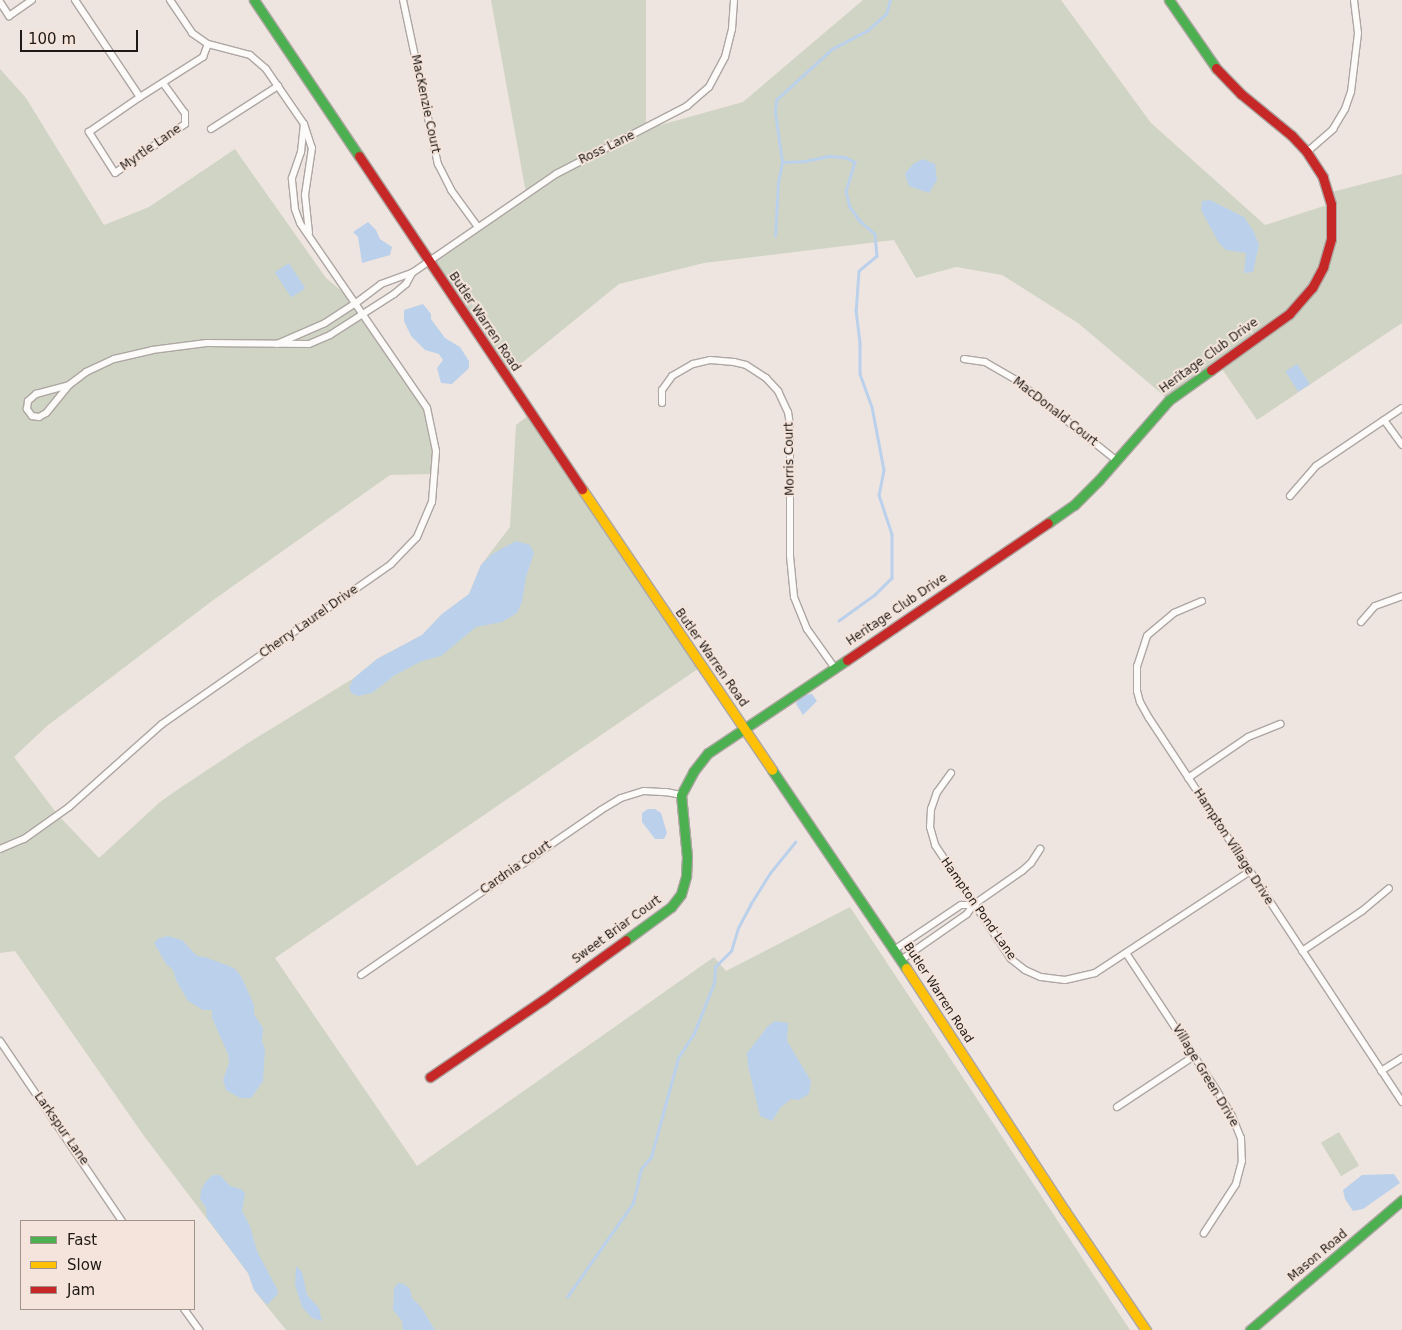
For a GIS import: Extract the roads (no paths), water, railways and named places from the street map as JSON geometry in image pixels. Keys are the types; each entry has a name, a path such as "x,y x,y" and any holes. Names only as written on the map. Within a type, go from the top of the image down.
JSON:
{"main road":[{"name":"Butler Warren Road","path":"254,0 428,262 901,960 1065,1211 1146,1330"},
{"name":"Heritage Club Drive","path":"744,728 1055,519 1087,493 1169,400 1289,314 1312,288 1328,251 1332,222 1328,193 1323,176 1307,152 1216,68 1169,0"},
{"path":"681,795 693,772 708,753 744,728"},
{"name":"Sweet Briar Court","path":"430,1077 543,1000 671,907 681,894 686,876 687,858 681,795"},
{"name":"Mason Road","path":"1250,1330 1402,1200"}],"street":[{"path":"0,2 9,16 32,0"},
{"path":"75,0 140,97"},
{"path":"170,0 192,33 208,44 250,55 266,69 304,124 312,148 305,195 309,233"},
{"name":"MacKenzie Court","path":"403,0 438,164 451,190 478,227"},
{"name":"Ross Lane","path":"412,273 556,174 672,116 701,95 715,78 725,57 732,28 734,0"},
{"path":"1307,152 1333,129 1345,109 1351,92 1358,32 1354,0"},
{"name":"Myrtle Lane","path":"162,83 185,113 185,124 116,173 89,132 140,97 162,83 203,57 208,44"},
{"path":"211,129 278,86"},
{"name":"Cherry Laurel Drive","path":"0,849 24,840 69,807 162,724 391,564 417,537 432,502 436,451 427,408 309,233 300,223 295,209 292,178 301,152 304,124"},
{"path":"278,344 325,323 382,284 412,273"},
{"path":"69,386 36,394 28,401 28,408 32,416 40,417 46,413 69,386 86,372 114,359 152,350 207,343 309,344 330,335 364,314 406,284 412,273"},
{"name":"MacDonald Court","path":"964,359 985,362 1016,380 1116,460"},
{"name":"Morris Court","path":"662,402 662,390 672,376 693,364 710,360 746,365 766,378 778,391 786,407 790,424 790,556 794,597 807,629 834,667"},
{"path":"1290,496 1316,466 1402,408"},
{"path":"1384,420 1402,445"},
{"path":"1361,622 1375,606 1402,596"},
{"name":"Hampton Village Drive","path":"1202,602 1174,613 1151,631 1142,647 1137,666 1136,678 1140,702 1249,872 1402,1102"},
{"path":"1188,778 1248,737 1280,724"},
{"name":"Hampton Pond Lane","path":"951,772 932,803 930,828 941,856 1011,959 1025,970 1042,977 1065,980 1078,979 1095,973 1249,872"},
{"name":"Cardnia Court","path":"361,975 621,798 644,791 681,795"},
{"path":"901,960 967,914 973,905 1022,871 1034,859 1040,849"},
{"path":"1302,951 1362,911 1389,888"},
{"path":"894,950 961,905 973,905"},
{"name":"Village Green Drive","path":"1126,953 1232,1116 1239,1132 1242,1149 1241,1167 1236,1184 1204,1233"},
{"name":"Larkspur Lane","path":"0,1041 124,1220"},
{"path":"1117,1107 1194,1056"},
{"path":"1381,1071 1402,1058"},
{"path":"185,1310 199,1330"}],"water":[{"path":"923,159 935,164 937,180 929,193 909,186 905,174 913,164"},
{"path":"1210,200 1244,217 1254,232 1259,245 1253,272 1244,273 1246,253 1226,250 1219,243 1201,210 1202,201"},
{"path":"368,222 376,230 380,239 392,247 390,255 362,263 358,237 353,232"},
{"path":"289,263 305,288 291,297 275,272"},
{"path":"423,304 445,338 460,347 469,361 469,368 452,384 441,383 437,368 443,360 439,354 425,350 411,336 404,321 404,310"},
{"path":"1297,364 1310,384 1298,392 1285,372"},
{"path":"516,541 530,545 534,553 526,577 522,602 517,613 502,622 476,627 441,656 422,661 395,675 372,693 358,696 351,693 349,687 354,678 377,659 422,635 442,614 469,594 481,565 492,554"},
{"path":"812,694 817,701 803,715 796,704 797,700 803,695"},
{"path":"648,809 655,809 661,813 667,833 664,839 655,839 642,822 642,813"},
{"path":"168,936 182,940 197,956 205,957 234,968 241,976 254,1005 254,1014 263,1028 262,1041 265,1049 263,1081 251,1098 240,1098 226,1090 223,1080 229,1063 228,1054 212,1018 212,1010 203,1010 188,1001 176,980 173,970 166,964 154,943 159,938"},
{"path":"775,1021 788,1023 787,1041 811,1081 809,1094 799,1100 791,1099 781,1107 772,1121 760,1116 748,1066 747,1053 768,1026"},
{"path":"1394,1174 1400,1183 1363,1209 1353,1211 1345,1199 1343,1190 1362,1175"},
{"path":"213,1175 220,1175 230,1186 241,1189 245,1193 242,1211 250,1226 257,1251 278,1291 277,1295 267,1305 254,1290 248,1273 207,1218 206,1208 200,1199 201,1190 206,1181"},
{"path":"296,1266 302,1272 307,1295 319,1308 322,1321 312,1318 302,1307 295,1285"},
{"path":"398,1283 404,1284 410,1289 412,1298 421,1307 435,1330 403,1330 402,1321 393,1310 394,1288"}],"waterway":[{"path":"775,236 778,183 782,162 775,112 776,100 832,49 868,30 886,14 890,0"},
{"path":"782,162 805,161 829,156 845,157 855,162 846,191 850,207 860,221 875,234 877,256 859,271 856,310 860,344 860,374 872,407 884,470 879,495 892,534 892,578 875,595 839,621"},
{"path":"567,1297 633,1203 641,1169 651,1157 678,1058 694,1033 714,983 715,967 731,951 738,928 750,905 770,873 795,842"}]}
